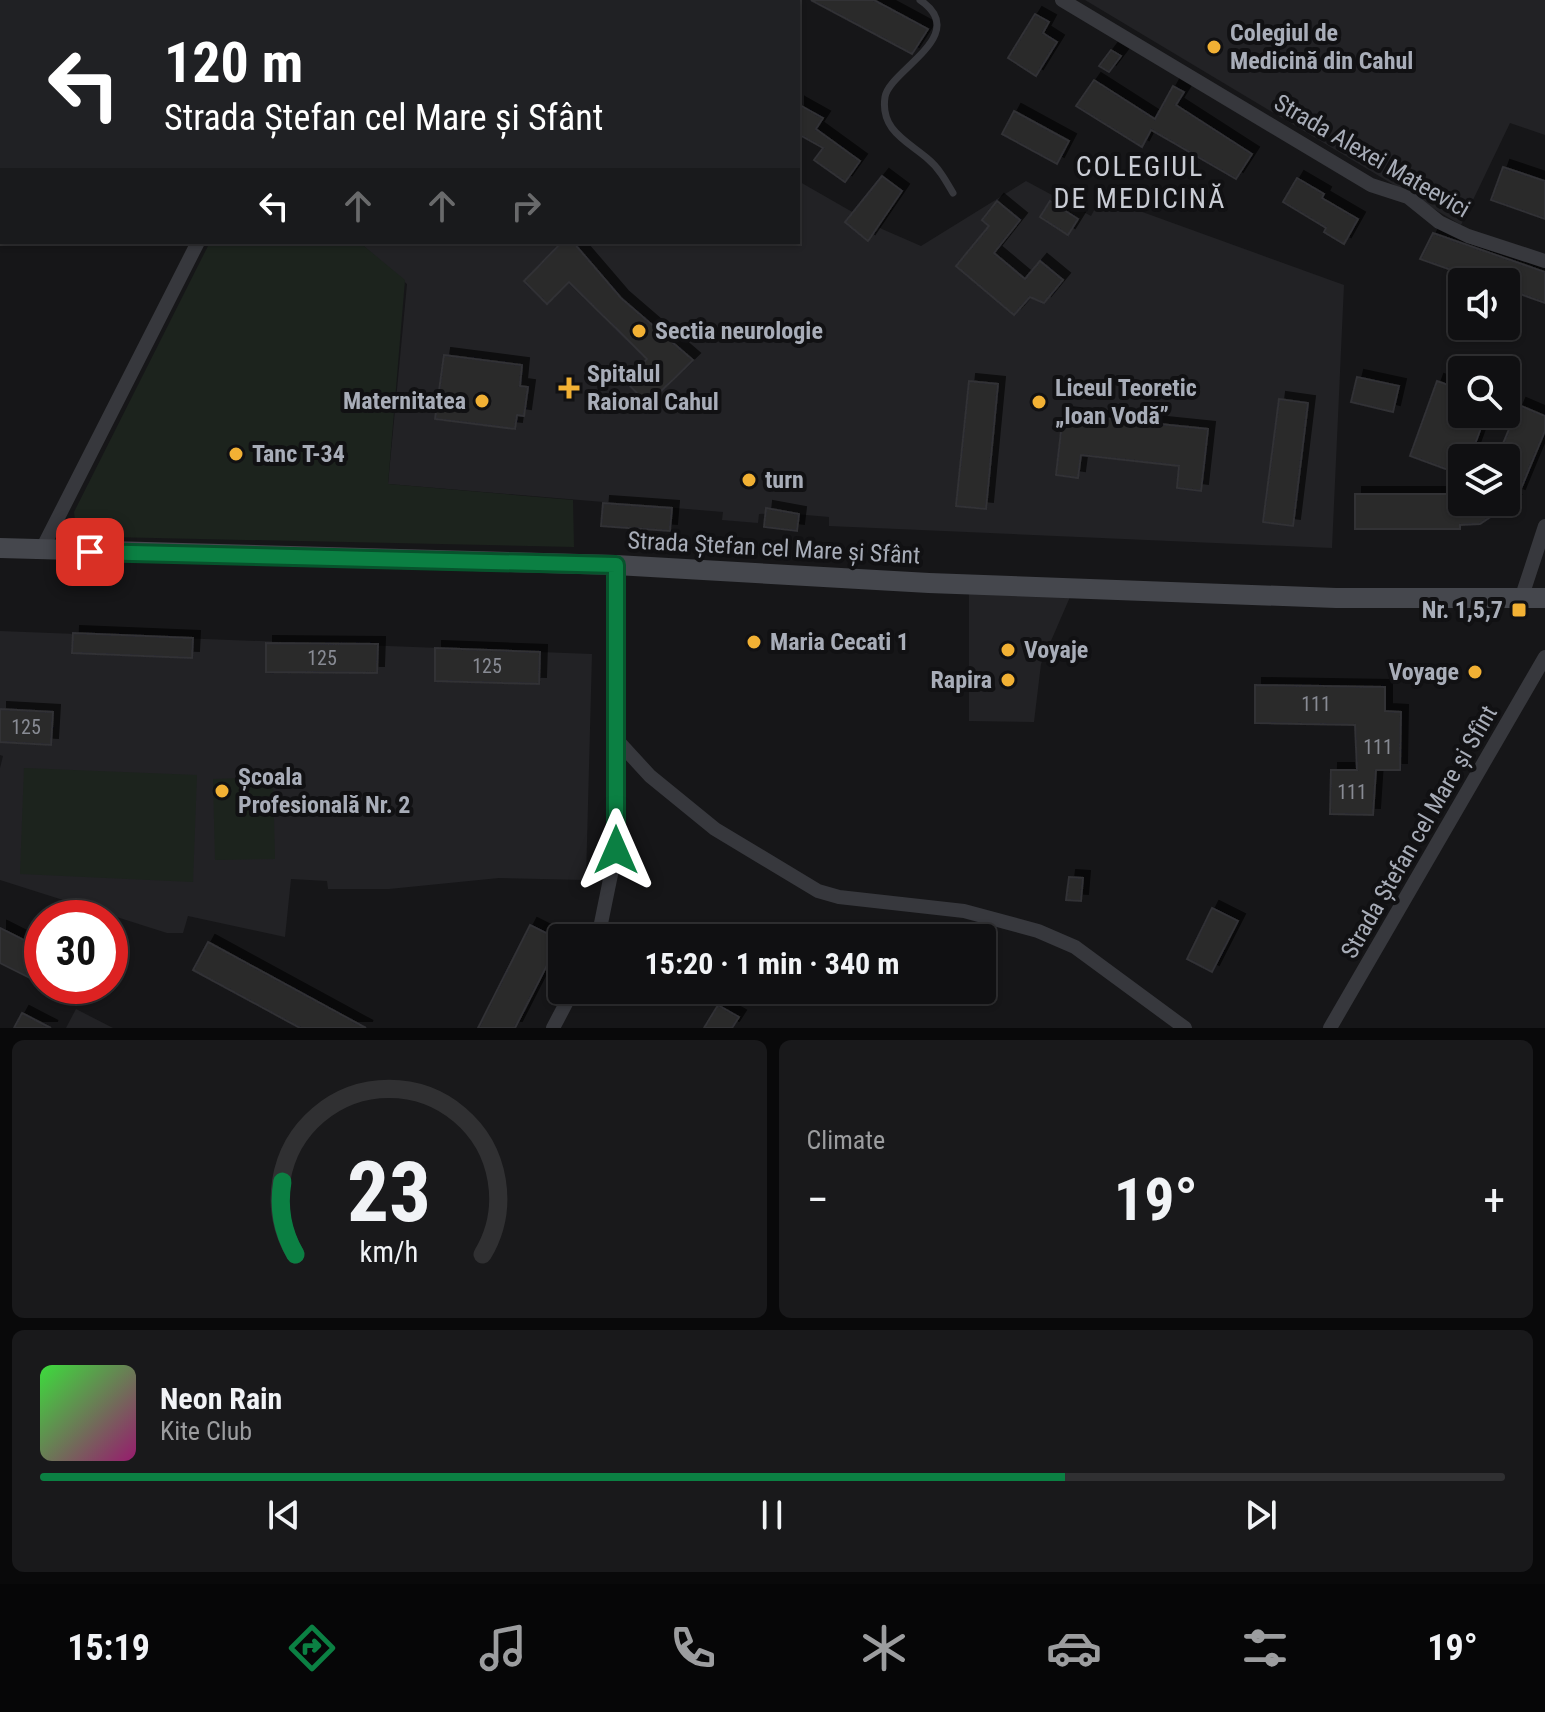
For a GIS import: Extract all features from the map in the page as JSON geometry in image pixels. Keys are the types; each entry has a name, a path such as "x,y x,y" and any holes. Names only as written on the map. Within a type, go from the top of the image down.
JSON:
{"main road":[{"name":"Strada Ștefan cel Mare și Sfânt","path":"0,548 616,565 1166,592 1545,598"}],"street":[{"name":"Strada Alexei Mateevici","path":"1062,0 1371,185 1419,203 1439,222 1545,261"},
{"path":"41,551 197,244"},
{"path":"1521,599 1545,526"},
{"path":"601,924 616,850 616,565"},
{"name":"Strada Ștefan cel Mare și Sfînt","path":"1330,1028 1545,657"},
{"path":"616,739 650,776 715,829 818,891 852,899 964,911 1038,931 1075,947 1185,1028"},
{"path":"553,1028 566,1004"}],"lane":[{"path":"920,0 929,6 936,21 932,36 925,53 914,65 898,73 885,94 885,113 889,126 929,160 953,193"}],"shaded area":[{"path":"1085,0 1545,0 1545,135 1510,123 1461,225"},
{"name":"Liceul Teoretic „Ioan Vodă”","path":"1026,181 1091,216 1101,197 1344,285 1332,548 829,526 829,517 783,513 759,514 758,523 722,520 723,512 388,484 407,284 361,244 800,244 800,182 882,229 921,246"},
{"path":"209,244 361,244 405,280 388,484 573,500 574,547 109,537 76,529 74,512"},
{"path":"969,593 1070,597 1041,664 1034,722 969,721"},
{"name":"Școala Profesională Nr. 2","path":"0,631 592,654 586,880 499,878 389,889 328,889 327,881 291,879 285,937 188,916 183,933 167,933 128,921 128,900 63,900 0,880 0,768 3,756 0,755"},
{"path":"24,768 197,775 193,882 20,874"},
{"path":"273,777 275,859 215,860 213,779"},
{"path":"76,1009 113,1028 66,1028"}],"building":[{"path":"811,0 874,0 928,29 912,54"},
{"path":"1035,14 1049,22 1043,33 1057,42 1036,76 1008,58"},
{"path":"1111,50 1121,56 1109,72 1099,66"},
{"path":"1094,80 1155,119 1173,86 1184,92 1176,105 1252,154 1236,179 1151,130 1142,147 1076,106"},
{"path":"800,105 823,118 816,129 860,161 845,182 814,160 823,148 800,135"},
{"path":"1014,111 1069,141 1057,164 1002,134"},
{"path":"1503,167 1545,181 1545,219 1491,200"},
{"path":"882,176 902,191 868,241 845,222"},
{"path":"1297,178 1324,194 1322,198 1358,219 1344,244 1324,232 1326,228 1283,202"},
{"path":"997,201 1020,220 994,253 1025,279 1040,261 1063,280 1044,303 1030,297 1014,315 956,266 989,226 982,220"},
{"path":"1050,201 1078,219 1068,235 1040,217"},
{"path":"1433,233 1545,272 1545,303 1520,294 1520,268 1448,269 1420,259"},
{"name":"Sectia neurologie","path":"560,244 575,244 621,298 693,360 648,404 625,381 647,359 569,282 547,304 524,281"},
{"name":"Maternitatea","path":"444,355 522,365 520,386 528,387 524,416 517,415 515,429 435,419"},
{"path":"1357,377 1399,386 1393,412 1351,402"},
{"path":"969,381 998,384 986,509 956,506"},
{"path":"1437,381 1448,385 1448,428 1481,428 1475,444 1448,444 1448,470 1410,456"},
{"path":"1279,399 1308,403 1293,526 1263,522"},
{"path":"1520,405 1545,416 1545,431 1520,491 1520,444 1503,444 1509,428 1520,428"},
{"path":"1063,414 1208,429 1201,491 1177,488 1179,466 1081,455 1078,478 1056,475"},
{"path":"1355,494 1448,494 1448,516 1492,516 1480,524 1460,525 1460,529 1355,529"},
{"path":"603,503 672,508 670,531 601,526"},
{"path":"766,508 799,514 797,531 764,527"},
{"path":"73,633 193,638 192,658 72,653"},
{"path":"266,643 378,644 377,673 266,672"},
{"path":"435,648 540,652 539,684 435,681"},
{"path":"1255,685 1385,687 1385,711 1401,712 1400,770 1376,770 1373,815 1330,814 1331,770 1357,770 1355,725 1255,723"},
{"path":"0,709 53,712 51,745 0,742"},
{"path":"1069,877 1083,878 1081,901 1066,900"},
{"path":"1212,908 1238,921 1212,972 1187,959"},
{"path":"530,925 548,934 548,963 515,1028 478,1028"},
{"path":"0,928 24,940 24,975 0,963"},
{"path":"208,942 366,1028 300,1028 193,970"},
{"path":"718,1005 739,1017 732,1028 704,1028"},
{"path":"22,1013 51,1028 14,1028"}],"place":[{"name":"Colegiul de Medicină din Cahul","path":"1214,47"},
{"name":"Sectia neurologie","path":"639,331"},
{"name":"Spitalul Raional Cahul","path":"569,388"},
{"name":"Maternitatea","path":"482,401"},
{"name":"Liceul Teoretic „Ioan Vodă”","path":"1039,402"},
{"name":"Tanc T-34","path":"236,454"},
{"name":"turn","path":"749,480"},
{"name":"Nr. 1,5,7","path":"1519,610"},
{"name":"Maria Cecati 1","path":"754,642"},
{"name":"Voyaje","path":"1008,650"},
{"name":"Voyage","path":"1475,672"},
{"name":"Rapira","path":"1008,680"},
{"name":"Școala Profesională Nr. 2","path":"222,791"}],"district":[{"name":"COLEGIUL DE MEDICINĂ","path":"1140,182"}],"route":[{"path":"90,552 616,565 616,850"}]}
